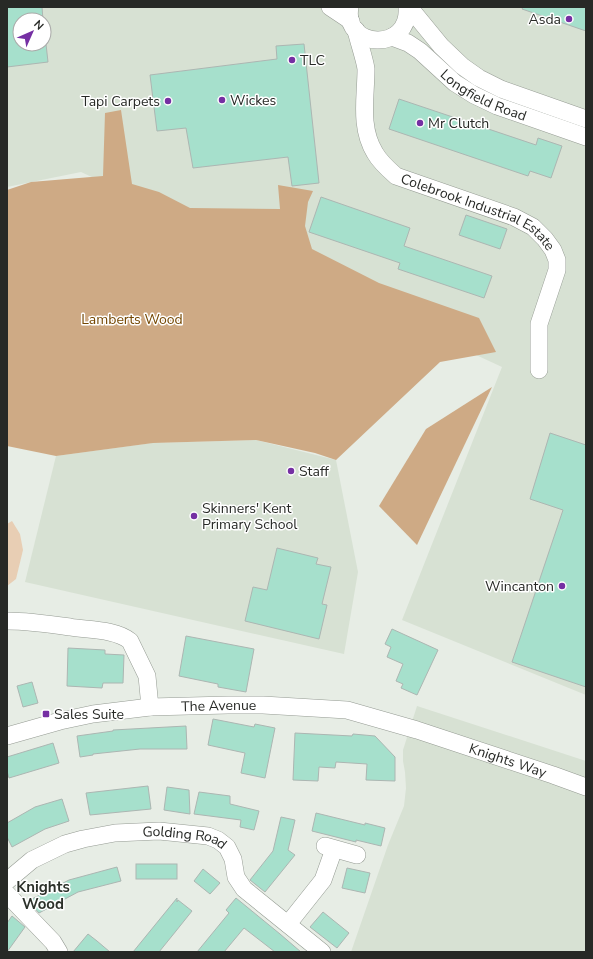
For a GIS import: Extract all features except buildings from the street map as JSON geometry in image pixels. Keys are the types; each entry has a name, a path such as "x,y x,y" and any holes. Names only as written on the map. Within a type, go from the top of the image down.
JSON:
{"street":[{"path":"330,7 352,19"},
{"path":"366,67 388,39 400,32 405,23 408,7"},
{"name":"Longfield Road","path":"408,7 441,46 462,66 479,78 501,88 586,119"},
{"name":"Longfield Road","path":"352,19 361,36 376,41 388,39 408,43 420,51 455,83 474,95 497,106 586,136"},
{"name":"Colebrook Industrial Estate","path":"352,19 366,67 364,118 368,137 375,154 385,166 396,176 514,217 533,227 553,250 557,260 557,270 539,324 539,370"},
{"path":"7,621 21,621 98,630 126,638 130,641 147,676 150,707"},
{"name":"The Avenue","path":"7,736 60,721 93,714 150,707 228,704 347,710 430,735"},
{"name":"Knights Way","path":"430,735 586,787"},
{"name":"Golding Road","path":"7,881 32,860 48,851 82,839 114,833 159,831 208,836 218,840 227,847 233,859 236,877 244,889 322,952"},
{"path":"288,924 323,880 329,848 357,855"},
{"path":"7,894 53,942 60,952"}],"shaded area":[{"path":"7,7 586,7 586,695 402,620 502,367 81,172 7,187"},
{"name":"Skinners' Kent Primary School","path":"256,440 336,460 358,572 344,654 25,582 56,456 152,443"},
{"path":"12,521 20,534 23,550 16,579 7,586 7,524"},
{"path":"417,706 586,761 586,952 351,952 388,845 404,806 406,788 403,750"}],"green space":[{"name":"Lamberts Wood","path":"121,110 132,184 159,192 190,208 280,209 278,185 313,191 308,202 305,226 312,249 379,283 479,318 496,352 440,362 336,460 315,453 256,440 153,443 56,456 7,446 7,190 31,182 103,176 105,113"},
{"path":"492,387 417,545 379,506 426,429"}],"place":[{"name":"Asda","path":"569,19"},
{"name":"TLC","path":"292,60"},
{"name":"Wickes","path":"222,100"},
{"name":"Tapi Carpets","path":"168,101"},
{"name":"Mr Clutch","path":"420,123"},
{"name":"Staff","path":"291,471"},
{"name":"Skinners' Kent Primary School","path":"194,516"},
{"name":"Wincanton","path":"562,586"},
{"name":"Sales Suite","path":"46,714"}],"district":[{"name":"Knights Wood","path":"43,896"}]}
